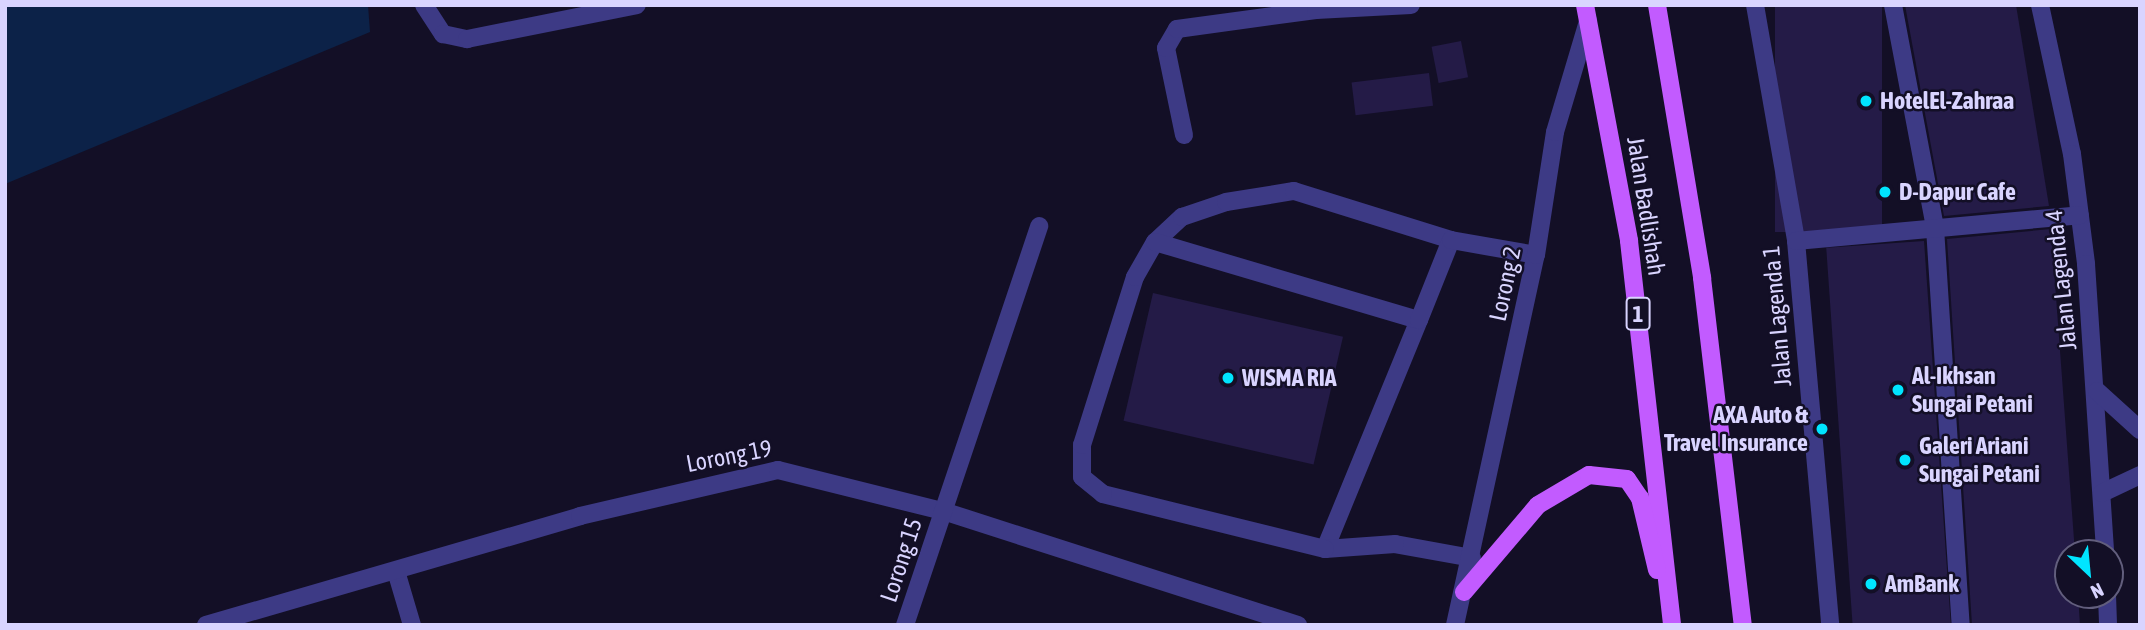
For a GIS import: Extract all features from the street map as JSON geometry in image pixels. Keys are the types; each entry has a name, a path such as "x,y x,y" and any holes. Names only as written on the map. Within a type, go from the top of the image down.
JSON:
{"main road":[{"name":"Jalan Badlishah","path":"1657,5 1702,278 1743,625"},
{"name":"Jalan Badlishah","path":"1587,13 1629,242 1670,625"},
{"path":"1464,592 1538,505 1589,475 1613,476 1627,479 1640,498 1670,625"}],"street":[{"path":"424,5 443,34 467,39 637,5"},
{"path":"1184,135 1166,48 1177,29 1316,10 1411,5"},
{"name":"Jalan Lagenda 1","path":"1755,5 1796,241 1830,625"},
{"path":"1893,5 1934,228 1961,625"},
{"name":"Jalan Lagenda 4","path":"2040,5 2080,215 2097,391 2104,539"},
{"name":"Lorong 2","path":"1464,592 1536,255 1555,132 1587,13"},
{"path":"1472,558 1395,544 1325,550 1103,494 1082,477 1082,445 1135,277 1155,242 1193,213 1294,191 1451,240 1536,255"},
{"path":"1796,241 2080,215"},
{"name":"Lorong 15","path":"905,625 1040,226"},
{"path":"1325,550 1451,240"},
{"path":"1155,242 1419,320"},
{"path":"2097,391 2140,430"},
{"name":"Lorong 19","path":"206,625 761,470 795,471 943,511 1298,625"},
{"path":"2102,493 2140,475"},
{"path":"396,571 412,625"},
{"path":"1455,625 1464,592"}],"water":[{"path":"5,5 368,5 370,32 5,184"}],"building":[{"path":"1775,5 1882,5 1882,232 1775,232"},
{"path":"1905,5 2016,5 2049,206 1944,216"},
{"path":"1461,41 1468,77 1439,83 1432,47"},
{"path":"1429,73 1433,106 1356,115 1352,83"},
{"path":"2051,229 2074,539 2054,539 2054,609 2079,609 2080,625 1972,625 1947,239"},
{"path":"1924,241 1951,625 1853,625 1826,248"},
{"name":"WISMA RIA","path":"1153,293 1343,337 1314,465 1124,421"}],"place":[{"name":"HotelEl-Zahraa","path":"1866,101"},
{"name":"D-Dapur Cafe","path":"1885,192"},
{"name":"WISMA RIA","path":"1228,378"},
{"name":"Al-Ikhsan Sungai Petani","path":"1898,390"},
{"name":"AXA Auto & Travel Insurance","path":"1822,429"},
{"name":"Galeri Ariani Sungai Petani","path":"1905,460"},
{"name":"AmBank","path":"1871,584"}]}
